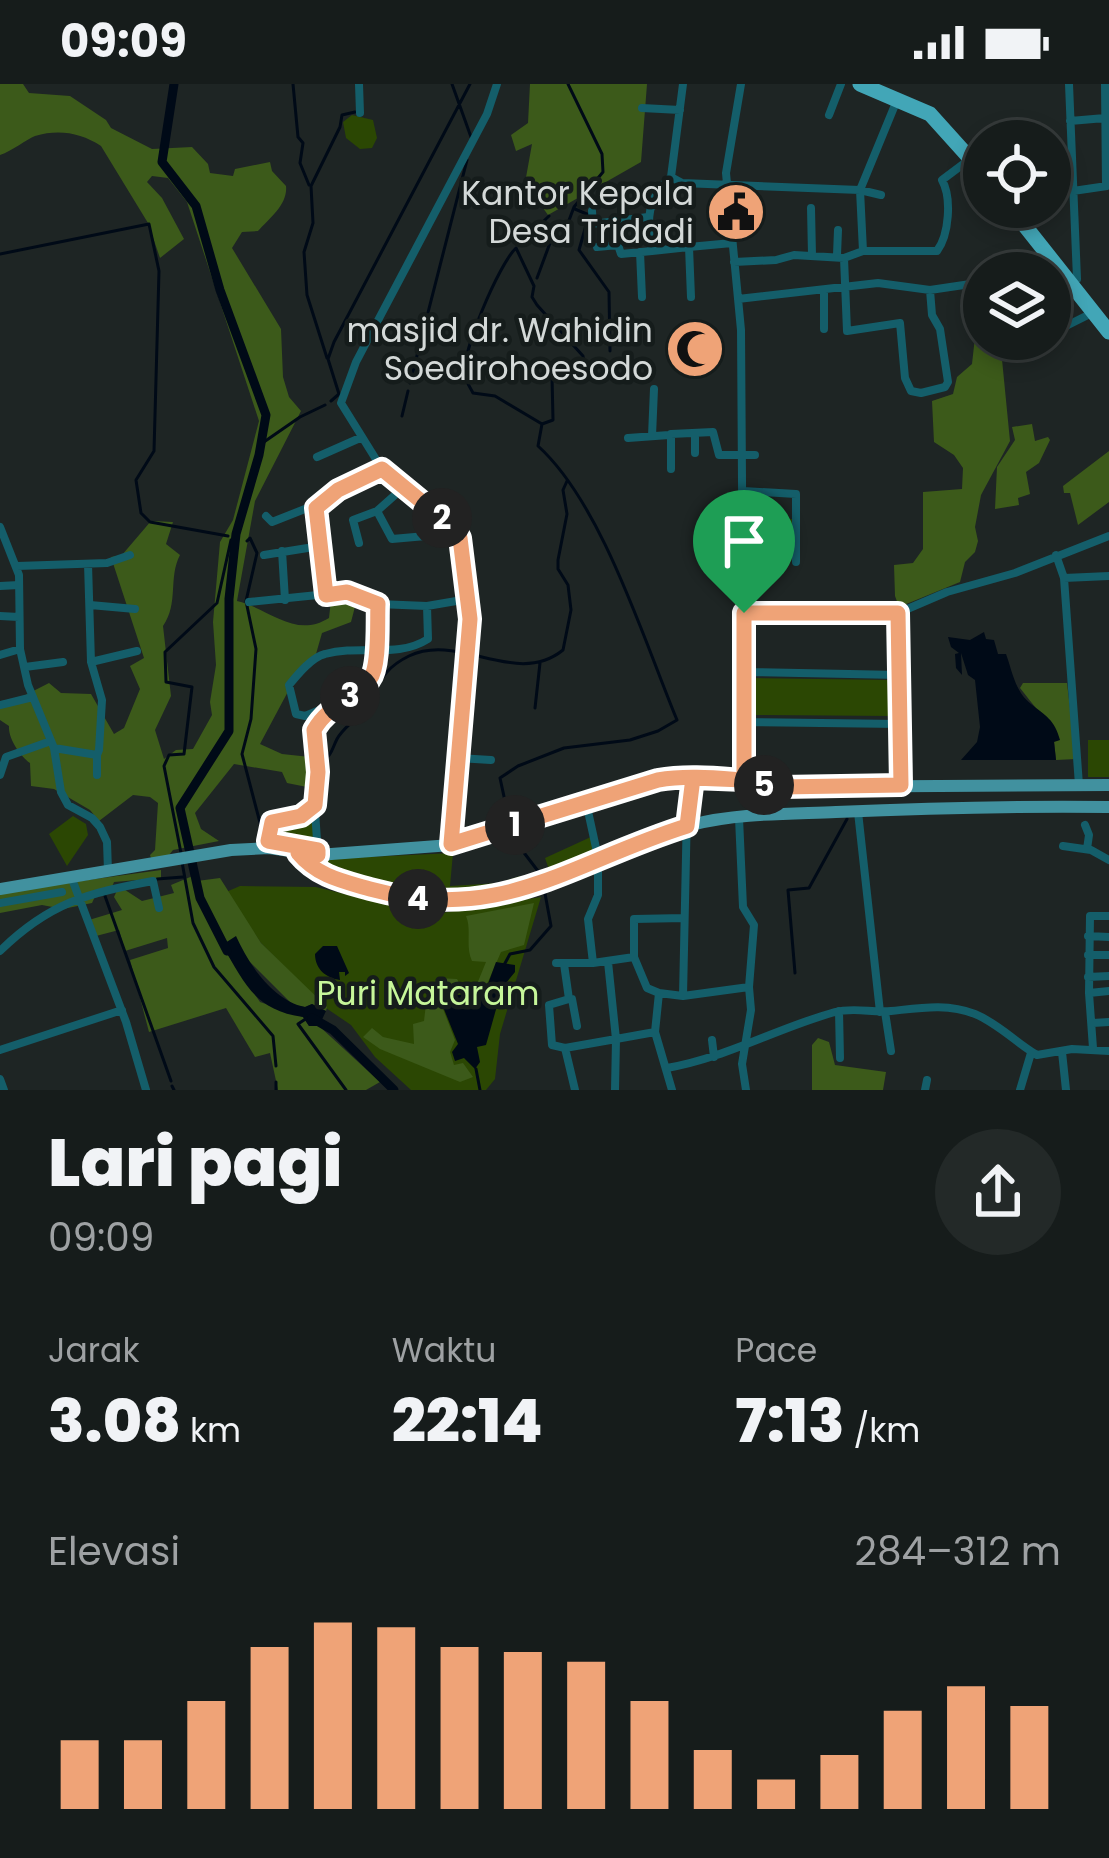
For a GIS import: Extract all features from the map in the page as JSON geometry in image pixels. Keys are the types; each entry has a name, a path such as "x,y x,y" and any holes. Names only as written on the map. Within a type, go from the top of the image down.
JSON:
{"highway":[{"path":"860,84 936,118 963,146"},
{"path":"879,84 943,114 963,141"},
{"path":"1071,284 1109,321"},
{"path":"1071,285 1109,332"}],"main road":[{"path":"0,889 69,882 231,850 269,848 298,853 451,844 658,780 744,780 781,787 1109,784"},
{"path":"1020,785 1020,806"},
{"path":"298,853 315,871 341,880 413,899 453,902 517,892 687,826 739,818 1020,806 1109,807"}],"street":[{"path":"358,84 360,112"},
{"path":"451,844 467,664 468,599 460,538 382,469 341,403 345,386 481,126 497,84"},
{"path":"652,250 648,217 653,195 671,177 683,84"},
{"path":"741,84 726,184 738,299 744,780"},
{"path":"830,115 841,84"},
{"path":"1069,84 1070,120"},
{"path":"1073,191 1108,186 1105,84"},
{"path":"863,251 860,190 898,98"},
{"path":"643,108 680,110"},
{"path":"1071,121 1105,118"},
{"path":"1067,252 1071,144"},
{"path":"734,262 940,249 947,206 944,176 963,168"},
{"path":"671,177 682,183 860,190 881,195"},
{"path":"811,208 812,255"},
{"path":"592,211 593,224 648,217"},
{"path":"838,230 849,332 901,325 905,378 911,391 921,393 949,382 930,290"},
{"path":"597,247 618,245 621,254 732,243"},
{"path":"689,247 691,297"},
{"path":"640,252 642,297"},
{"path":"738,299 878,283 930,290 963,284"},
{"path":"824,290 824,328"},
{"path":"1071,323 1093,312"},
{"path":"652,436 654,389"},
{"path":"695,433 695,453"},
{"path":"628,438 715,433 721,456 755,455"},
{"path":"669,436 671,469"},
{"path":"317,457 360,438"},
{"path":"266,516 272,521 316,505 382,469"},
{"path":"359,543 353,520 377,512 404,487"},
{"path":"743,491 796,494 796,562"},
{"path":"316,505 326,595"},
{"path":"377,512 386,534 396,540 426,536 446,521"},
{"path":"0,527 16,564 20,649 53,745 63,799 100,827 107,842 108,872"},
{"path":"744,613 898,613 1109,536"},
{"path":"264,555 320,546"},
{"path":"282,551 285,600"},
{"path":"0,562 107,563 130,555"},
{"path":"1056,555 1064,578 1079,784"},
{"path":"88,564 92,662 101,700 97,775"},
{"path":"1064,578 1109,576"},
{"path":"0,586 19,585"},
{"path":"249,602 347,592 378,604 427,606 468,599"},
{"path":"90,604 135,609"},
{"path":"378,604 375,650 375,669 370,681 334,704 301,716 294,710 289,685 320,655 375,650 391,651 424,642 428,639 427,606"},
{"path":"898,613 901,785"},
{"path":"0,616 19,617"},
{"path":"0,655 20,649"},
{"path":"92,662 137,651"},
{"path":"25,667 64,662"},
{"path":"746,672 899,676"},
{"path":"0,706 33,697"},
{"path":"315,805 301,816 272,822 268,841 318,852 314,732 334,704"},
{"path":"746,722 900,724"},
{"path":"0,751 12,754 53,745 97,755"},
{"path":"0,775 3,762 12,754"},
{"path":"458,758 491,760"},
{"path":"683,996 687,826 693,778"},
{"path":"586,802 598,857 598,896 588,920 593,963"},
{"path":"858,811 891,1051"},
{"path":"739,818 742,907 754,925 751,1010 742,1064 746,1090"},
{"path":"1085,826 1087,849"},
{"path":"1063,846 1087,849 1109,860"},
{"path":"3,948 29,922 79,896 153,881 159,908"},
{"path":"69,882 79,896 122,1010 146,1090"},
{"path":"0,902 69,882"},
{"path":"67,903 69,882"},
{"path":"1093,1048 1088,936 1091,915 1109,916"},
{"path":"684,918 635,918 634,957 642,982 659,993 683,996 749,987"},
{"path":"0,936 3,948"},
{"path":"1088,936 1109,937"},
{"path":"1088,955 1109,955"},
{"path":"578,1026 575,998 560,963 634,957"},
{"path":"608,961 616,1040 615,1090"},
{"path":"1088,976 1109,976"},
{"path":"1089,993 1109,991"},
{"path":"659,993 655,1032 672,1090"},
{"path":"575,998 549,1005 552,1046 566,1048 655,1032"},
{"path":"667,1068 714,1057 784,1027 839,1011 914,1007 961,1009 1007,1030 1031,1053 1109,1051"},
{"path":"0,1050 122,1010"},
{"path":"839,1011 840,1058"},
{"path":"1093,1023 1109,1022"},
{"path":"712,1040 714,1057"},
{"path":"566,1048 574,1090"},
{"path":"1062,1052 1066,1090"},
{"path":"1020,1090 1031,1053"},
{"path":"0,1079 4,1090"}],"green space":[{"path":"0,84 23,84 29,93 70,96 111,128 152,149 192,147 210,173 233,176 235,169 270,162 286,186 273,216 258,231 242,232 232,248 281,329 283,377 289,397 301,411 255,501 237,601 305,625 329,618 331,600 337,596 357,599 351,622 322,633 316,654 300,669 260,744 282,754 310,757 312,788 287,783 282,772 234,764 195,813 201,829 219,841 173,850 166,859 152,861 150,855 155,850 158,803 150,797 133,795 99,821 90,810 54,789 31,786 30,763 15,746 9,726 0,720 0,708 49,683 61,693 91,694 114,734 124,728 140,689 130,666 144,658 111,557 122,555 151,521 173,522 166,544 180,555 163,626 171,696 155,730 164,759 176,750 193,749 212,715 220,542 233,520 259,421 187,202 168,178 152,176 147,182 162,198 184,239 160,258 148,223 101,146 78,135 53,133 35,136 0,155"},
{"path":"530,84 647,84 641,162 548,215 525,183 532,144 516,151 511,135 528,123"},
{"path":"352,115 373,120 377,138 372,148 360,149 346,138 343,122"},
{"path":"972,360 1002,360 1010,441 981,495 975,527 978,541 960,582 899,607 894,565 913,563 923,549 923,492 962,489 963,468 954,455 934,442 932,401 953,394 957,377"},
{"path":"1032,424 1035,441 1050,440 1039,463 1026,472 1030,494 1018,498 1019,505 995,509 997,467 1015,440 1012,427"},
{"path":"1109,451 1109,502 1078,525 1070,493 1064,493 1063,486"},
{"path":"758,519 792,519 793,535 758,536"},
{"path":"753,678 894,680 894,716 753,715"},
{"path":"1023,683 1067,683 1076,759 1056,760 1054,741 1059,740 1020,688"},
{"path":"1088,740 1109,740 1109,777 1088,777"},
{"path":"315,805 318,849 270,841 275,819 301,816"},
{"path":"73,816 86,824 88,835 67,866 49,834"},
{"path":"593,836 598,857 552,878 545,858"},
{"path":"453,853 450,886 499,883 520,876 517,889 469,896 400,891 330,873 325,859"},
{"path":"161,870 161,878 114,882 98,890 92,903 0,913 0,892"},
{"path":"195,875 197,881 220,878 261,943 327,1007 326,1011 312,1004 293,1005 241,953 222,946 260,1002 303,1017 309,1026 319,1026 380,1082 366,1090 278,1090 270,1053 255,1057 226,1008 149,1032 130,960 168,948 167,938 125,951 119,930 96,936 89,920 122,910 114,897 119,886 142,901 174,893 171,885"},
{"name":"Puri Mataram","path":"240,886 316,887 413,911 442,913 541,897 500,1034 495,1079 486,1090 411,1090 375,1057 351,1025 323,1006 261,943 226,892"},
{"path":"534,903 524,945 501,952 484,991 438,996 455,1040 450,1052 454,1065 463,1063 473,1077 460,1082 380,1049 363,1037 372,1028 383,1037 414,1044 413,1024 424,1021 427,995 437,978 457,979 461,986 477,984 486,962 472,961 466,916"},
{"path":"818,1038 829,1042 835,1065 886,1072 883,1090 812,1090 812,1045"}],"shaded area":[{"path":"984,632 986,639 994,640 998,654 1006,654 1021,693 1055,727 1060,740 1054,742 1056,760 961,760 977,742 980,727 975,680 968,675 961,653 962,675 956,668 955,654 959,653 948,637 970,640"},
{"path":"236,936 272,989 293,1003 326,1011 319,1026 309,1026 303,1017 273,1008 253,993 222,945"},
{"path":"323,946 337,946 349,973 339,972 340,980 326,975 317,964 315,954"},
{"path":"496,962 515,965 515,972 502,988 486,1045 477,1047 480,1062 475,1069 464,1058 455,1061 452,1052 458,1044 439,997 485,992"}],"waterway":[{"path":"174,84 162,162 196,206 220,290 266,415 236,534 229,599 229,731 180,808 200,898 227,951"},
{"path":"293,84 298,137 303,143 300,163 309,185"},
{"path":"452,84 471,137"},
{"path":"331,401 339,394 328,359 334,342 470,84"},
{"path":"537,278 550,243 562,239 574,207 603,172 602,154 568,84"},
{"path":"327,358 307,295 304,252 313,223 311,186 342,115 355,112"},
{"path":"410,383 467,160"},
{"path":"575,209 589,215 579,250 609,292 610,351"},
{"path":"522,242 549,216"},
{"path":"0,254 149,224 159,271 154,451 136,480 141,513 150,522 228,536"},
{"path":"508,815 500,778 518,766 564,748 630,740 677,720 601,537 561,471 538,446 542,424 495,396 473,393 466,380 465,364 475,329 516,248 534,286 532,297 583,356 585,374 552,376 553,420 542,424"},
{"path":"402,416 408,391"},
{"path":"261,444 325,405"},
{"path":"320,780 323,762 340,735 399,661 428,650 448,650 526,664 563,650 571,610 558,560 567,514 563,490 567,481"},
{"path":"247,541 250,538 257,553 246,601 256,649 251,719 242,754 264,838"},
{"path":"181,853 164,766 169,755 184,754 192,687 166,682 165,652 217,603 231,540"},
{"path":"535,708 540,663"},
{"path":"795,973 788,890 809,888 847,819"},
{"path":"512,837 541,875"},
{"path":"182,862 193,923 214,967 273,1036 276,1066"},
{"path":"157,879 183,877"},
{"path":"504,965 510,954 530,950 551,926 544,888"},
{"path":"105,896 171,1081"},
{"path":"307,1018 298,1024 346,1090"},
{"path":"312,1018 333,1030 394,1090"},
{"path":"476,1069 480,1090"},
{"path":"276,1082 276,1090"},
{"path":"172,1086 174,1090"}],"place":[{"name":"Kantor Kepala Desa Tridadi","path":"736,212"},
{"name":"masjid dr. Wahidin Soedirohoesodo","path":"695,349"}],"route":[{"path":"382,469 460,538 470,619 451,844 658,780 700,777 744,780 744,613 898,613 901,785 781,787 693,778 687,826 485,900 413,899 385,892 318,872 298,853 318,855 318,850 268,841 272,822 307,814 315,805 314,730 334,704 370,681 375,669 378,604 347,592 326,595 316,505 338,490 382,469"}]}
